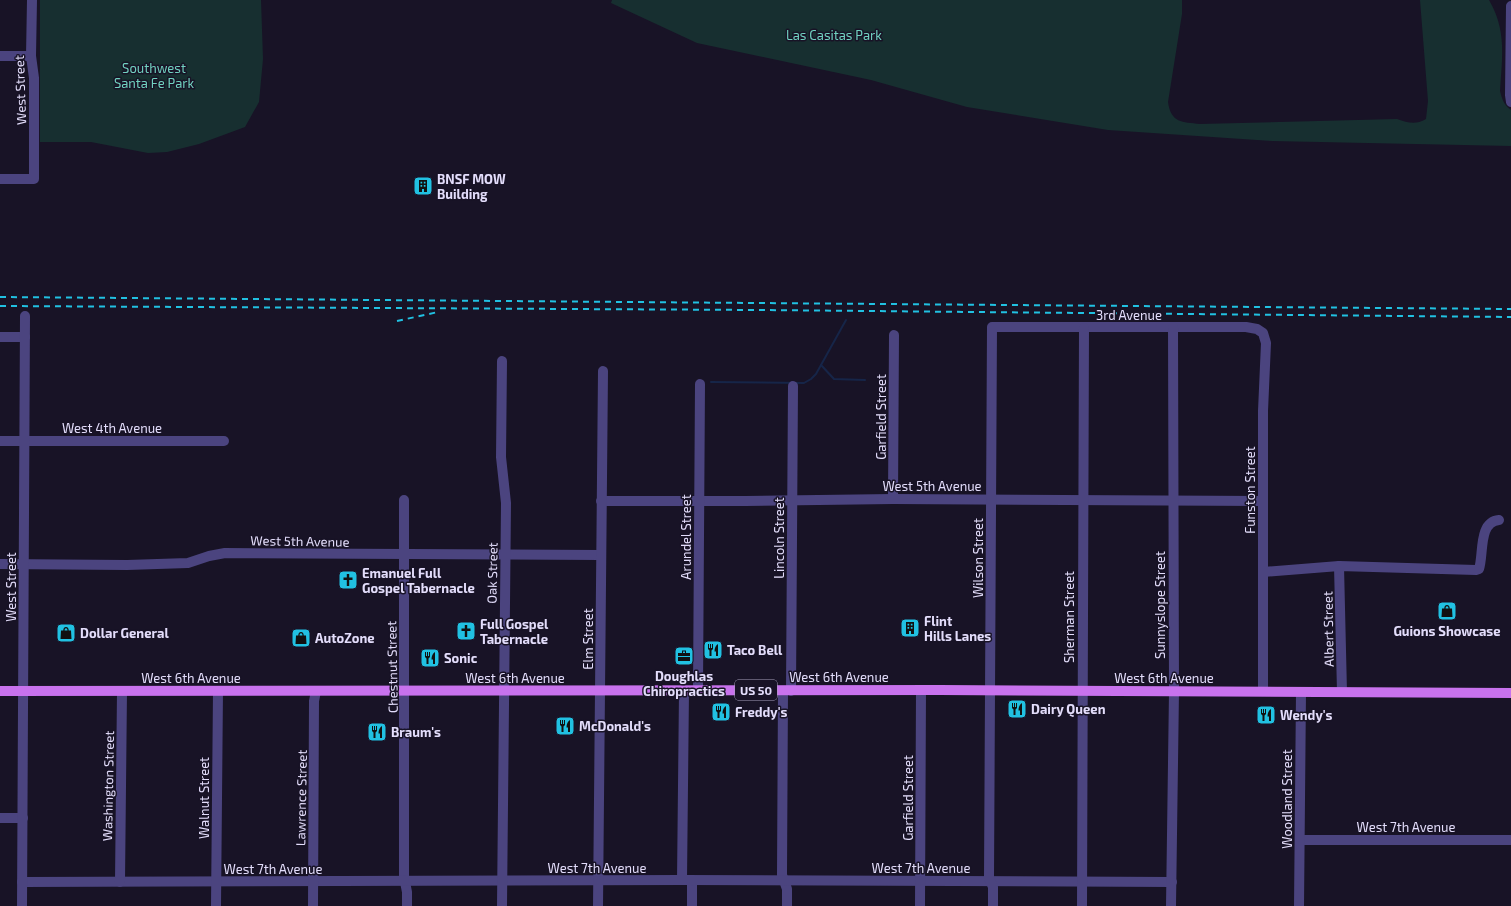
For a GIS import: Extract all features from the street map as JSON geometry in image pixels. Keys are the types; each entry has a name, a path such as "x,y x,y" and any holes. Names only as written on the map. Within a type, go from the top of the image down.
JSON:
{"main road":[{"name":"West 6th Avenue","path":"0,691 1174,690 1262,692 1511,693"}],"street":[{"name":"West Street","path":"0,179 34,179 34,78 31,56 32,0"},
{"path":"1511,6 1511,102"},
{"path":"0,56 31,56"},
{"name":"West Street","path":"22,906 25,316"},
{"name":"Wilson Street","path":"993,906 993,887 990,882 992,327 1039,327"},
{"name":"3rd Avenue","path":"1039,327 1220,327"},
{"name":"Funston Street","path":"1220,327 1246,327 1257,329 1261,331 1265,337 1266,343 1263,411 1262,692"},
{"name":"Sherman Street","path":"1082,906 1084,328"},
{"name":"Sunnyslope Street","path":"1172,906 1174,690 1173,328"},
{"name":"Garfield Street","path":"893,499 894,335"},
{"path":"0,337 25,337"},
{"name":"Oak Street","path":"502,361 501,457 506,503 502,906"},
{"name":"Elm Street","path":"598,906 601,691 602,371"},
{"name":"Arundel Street","path":"698,690 700,384"},
{"name":"Lincoln Street","path":"787,906 787,889 782,875 792,500 793,386"},
{"name":"West 4th Avenue","path":"0,441 224,441"},
{"name":"West 5th Avenue","path":"601,501 699,502 992,499 1262,501"},
{"name":"Chestnut Street","path":"404,500 405,882 407,906"},
{"path":"1263,572 1339,566 1479,569 1482,560 1485,530 1489,524 1499,520"},
{"name":"West 5th Avenue","path":"0,564 188,563 209,556 225,553 601,555"},
{"name":"Albert Street","path":"1339,566 1342,692"},
{"name":"Garfield Street","path":"920,906 921,690"},
{"name":"Washington Street","path":"120,882 122,691"},
{"name":"Walnut Street","path":"216,906 218,691"},
{"name":"Lawrence Street","path":"313,906 314,701 316,691"},
{"path":"684,691 687,880 692,906"},
{"name":"Woodland Street","path":"1299,906 1301,692"},
{"path":"0,818 23,818"},
{"name":"West 7th Avenue","path":"1300,840 1511,840"},
{"name":"West 7th Avenue","path":"22,882 502,882 687,880 1172,882"}],"green space":[{"name":"Southwest Santa Fe Park","path":"40,0 261,0 263,59 259,102 245,127 199,144 167,152 148,153 91,142 40,142"},
{"name":"Las Casitas Park","path":"612,0 1182,0 1182,14 1168,102 1169,109 1178,120 1200,124 1397,119 1412,123 1422,121 1426,119 1428,101 1420,0 1489,0 1495,11 1501,33 1502,55 1500,91 1504,102 1511,110 1511,146 1272,141 1108,130 967,107 871,80 697,43 611,3"}],"waterway":[{"path":"711,382 804,383 816,374 846,320"},
{"path":"821,365 834,379 865,380"}],"railway":[{"path":"0,297 1511,309"},
{"path":"0,306 760,310 1511,317"},
{"path":"397,321 438,312"}],"place":[{"name":"BNSF MOW Building","path":"423,186"},
{"name":"Emanuel Full Gospel Tabernacle","path":"348,580"},
{"name":"Guions Showcase","path":"1447,611"},
{"name":"Flint Hills Lanes","path":"910,628"},
{"name":"Full Gospel Tabernacle","path":"466,631"},
{"name":"Dollar General","path":"66,633"},
{"name":"AutoZone","path":"301,638"},
{"name":"Taco Bell","path":"713,650"},
{"name":"Doughlas Chiropractics","path":"684,656"},
{"name":"Sonic","path":"430,658"},
{"name":"Dairy Queen","path":"1017,709"},
{"name":"Freddy's","path":"721,712"},
{"name":"Wendy's","path":"1266,715"},
{"name":"McDonald's","path":"565,726"},
{"name":"Braum's","path":"377,732"}]}
